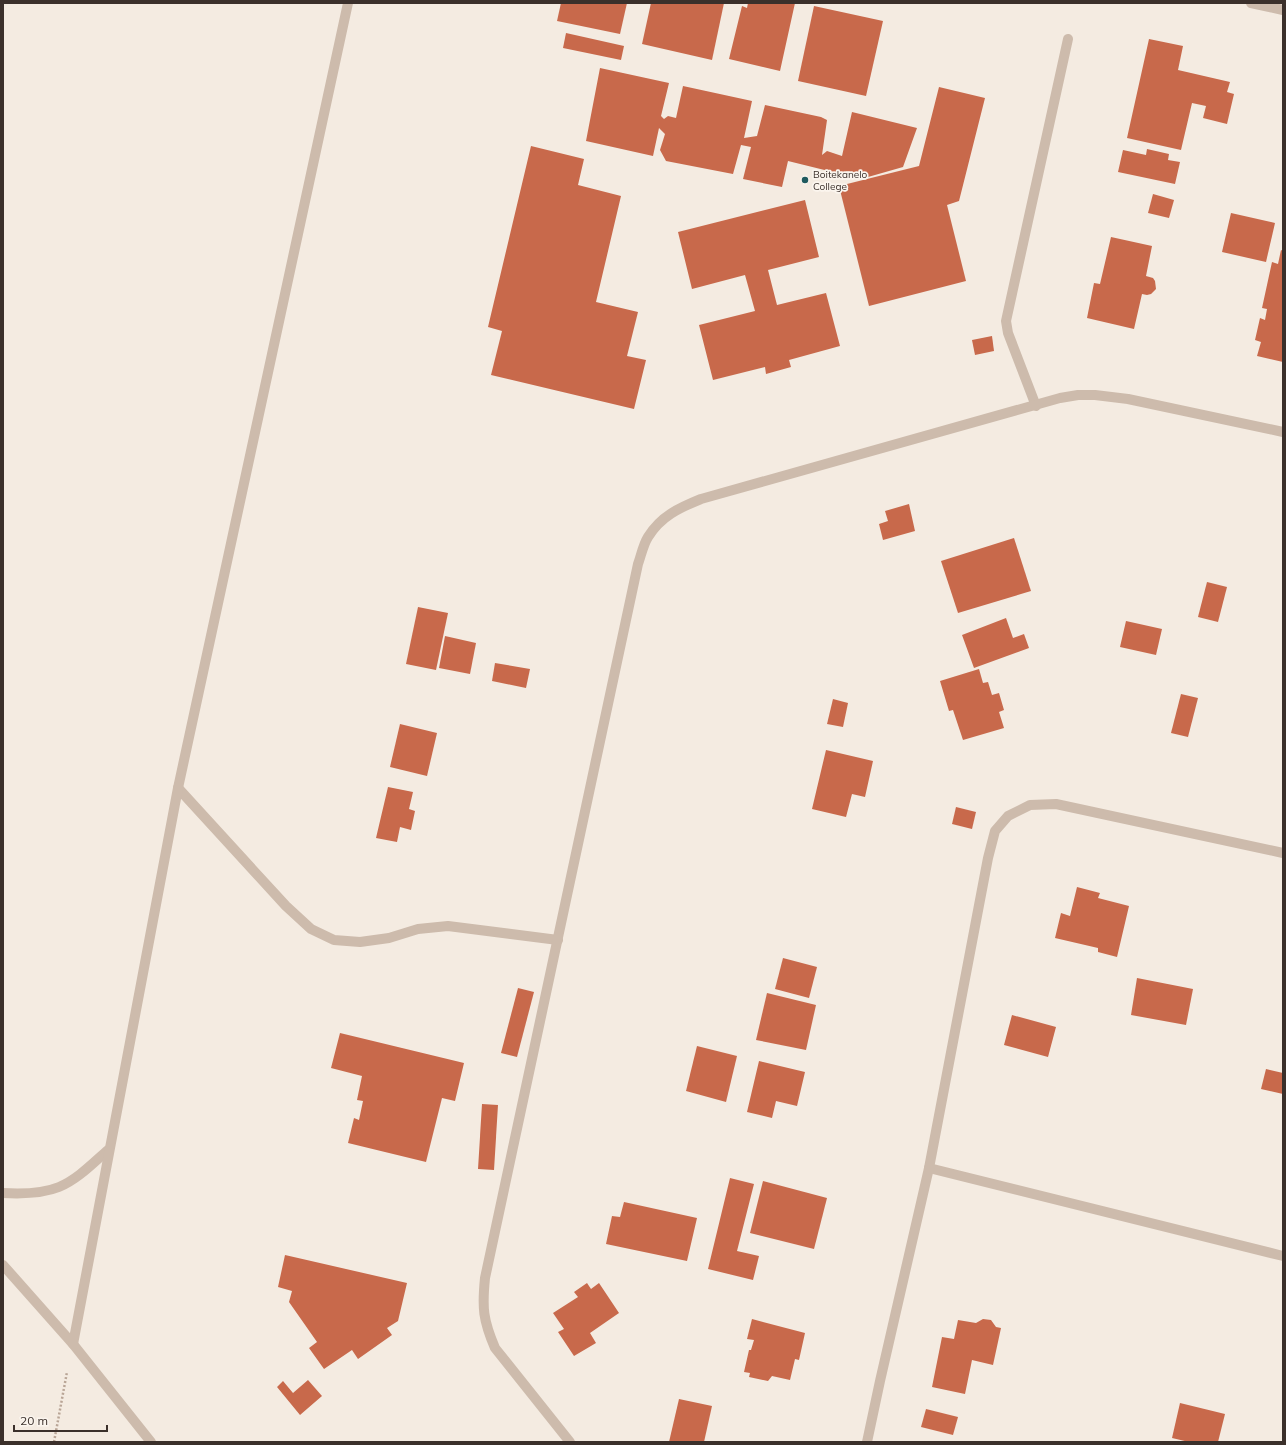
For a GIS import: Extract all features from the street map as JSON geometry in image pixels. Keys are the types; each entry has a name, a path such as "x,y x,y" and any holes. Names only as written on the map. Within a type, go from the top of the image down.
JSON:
{"street":[{"path":"73,1344 108,1150 178,788 348,3"},
{"path":"1251,3 1283,10"},
{"path":"1036,406 1008,333 1006,321 1068,39"},
{"path":"570,1442 495,1348 487,1329 483,1306 485,1278 638,564 647,538 662,520 681,507 701,499 1036,406 1060,398 1072,396 1095,395 1128,399 1283,432"},
{"path":"178,788 286,906 311,929 334,940 360,942 389,938 418,929 448,926 558,940"},
{"path":"868,1442 880,1381 929,1168 988,858 995,831 1008,816 1030,805 1056,804 1283,853"},
{"path":"3,1193 36,1192 57,1188 74,1179 108,1150"},
{"path":"929,1168 1283,1256"},
{"path":"3,1265 73,1344 151,1442"}],"path":[{"path":"54,1442 73,1344"}],"building":[{"path":"561,3 627,3 620,34 557,21"},
{"path":"651,3 724,3 712,60 642,44"},
{"path":"748,3 795,3 780,71 729,59 742,6 747,8"},
{"path":"814,6 883,21 866,96 798,81"},
{"path":"566,33 624,46 621,60 563,48"},
{"path":"1149,39 1183,46 1178,70 1230,82 1227,92 1234,94 1227,124 1203,118 1206,106 1192,103 1181,150 1127,138"},
{"path":"600,68 669,83 661,116 664,119 668,116 676,118 683,86 752,101 744,138 757,136 765,105 821,117 827,120 822,155 827,151 842,156 852,112 917,128 903,167 861,179 788,161 782,187 743,179 751,147 741,145 733,174 666,161 660,150 665,134 659,128 653,156 586,141"},
{"path":"939,87 985,98 959,201 947,205 966,281 869,306 839,186 919,166"},
{"path":"531,146 584,159 578,185 621,196 596,302 638,312 627,356 646,360 634,409 491,375 502,331 488,327"},
{"path":"1147,149 1169,154 1168,160 1180,162 1175,184 1118,172 1123,150 1146,155"},
{"path":"1153,194 1174,200 1169,218 1148,213"},
{"path":"805,200 819,257 768,270 777,305 826,293 840,346 789,360 791,367 766,374 765,367 713,380 699,325 755,311 745,275 692,289 678,232"},
{"path":"1231,213 1275,223 1266,262 1222,252"},
{"path":"1111,237 1152,246 1146,276 1153,278 1156,289 1151,294 1142,294 1134,329 1087,318 1094,283 1100,284"},
{"path":"1281,250 1283,251 1283,362 1257,356 1261,342 1255,340 1260,318 1265,320 1267,309 1262,308 1272,262 1278,264"},
{"path":"992,336 994,351 975,355 972,340"},
{"path":"909,504 915,531 883,540 879,524 888,521 885,511"},
{"path":"1014,538 1031,591 958,613 941,561"},
{"path":"1207,582 1227,587 1218,622 1198,617"},
{"path":"418,607 448,613 436,670 406,664"},
{"path":"1006,618 1013,638 1024,634 1029,648 974,668 962,635"},
{"path":"1126,621 1162,629 1156,655 1120,647"},
{"path":"445,636 476,643 470,674 439,668"},
{"path":"495,663 530,669 526,688 492,681"},
{"path":"979,669 983,683 988,682 992,695 999,693 1004,710 999,712 1004,728 963,740 953,710 949,711 940,681"},
{"path":"1181,694 1198,698 1188,737 1171,733"},
{"path":"833,699 848,703 843,727 827,724"},
{"path":"400,724 437,733 427,776 390,767"},
{"path":"826,750 873,761 865,797 852,794 846,817 812,809"},
{"path":"388,787 413,792 409,809 415,811 411,830 400,827 397,842 376,838"},
{"path":"956,807 976,812 972,829 952,824"},
{"path":"1077,887 1100,893 1098,898 1129,906 1117,957 1098,952 1098,948 1055,938 1061,913 1070,916"},
{"path":"783,958 817,967 809,998 775,989"},
{"path":"1137,978 1193,989 1186,1025 1131,1015"},
{"path":"518,988 534,992 517,1057 501,1053"},
{"path":"767,993 816,1005 806,1050 756,1040"},
{"path":"1012,1015 1056,1027 1048,1057 1004,1045"},
{"path":"340,1033 464,1063 455,1101 442,1098 426,1162 348,1143 354,1118 359,1120 363,1101 357,1100 362,1076 331,1068"},
{"path":"697,1046 737,1056 726,1102 686,1091"},
{"path":"759,1061 805,1072 797,1106 776,1101 772,1118 747,1112"},
{"path":"1266,1069 1283,1073 1283,1094 1261,1089"},
{"path":"482,1104 498,1105 494,1170 478,1169"},
{"path":"730,1178 754,1184 737,1251 759,1256 753,1280 708,1269"},
{"path":"763,1181 827,1198 814,1249 750,1233"},
{"path":"624,1202 697,1218 687,1261 606,1244 612,1216 620,1217"},
{"path":"285,1255 407,1283 398,1321 387,1328 392,1335 358,1359 352,1350 324,1369 309,1348 317,1342 289,1302 292,1291 278,1287"},
{"path":"587,1283 591,1289 599,1283 619,1313 590,1333 596,1343 574,1356 558,1332 564,1329 553,1313 578,1297 574,1292"},
{"path":"752,1319 805,1333 799,1360 795,1359 790,1380 772,1376 768,1381 749,1377 750,1373 744,1372 749,1350 751,1350 754,1340 747,1339"},
{"path":"983,1319 991,1320 996,1327 1001,1328 993,1365 972,1360 965,1394 932,1387 942,1337 954,1339 958,1320 976,1323"},
{"path":"308,1380 322,1396 300,1415 277,1387 283,1381 293,1393"},
{"path":"679,1399 712,1406 704,1442 669,1442"},
{"path":"1180,1403 1225,1414 1218,1442 1189,1442 1172,1438"},
{"path":"926,1409 958,1417 953,1435 921,1427"}],"place":[{"name":"Boitekanelo College","path":"805,180"}]}
